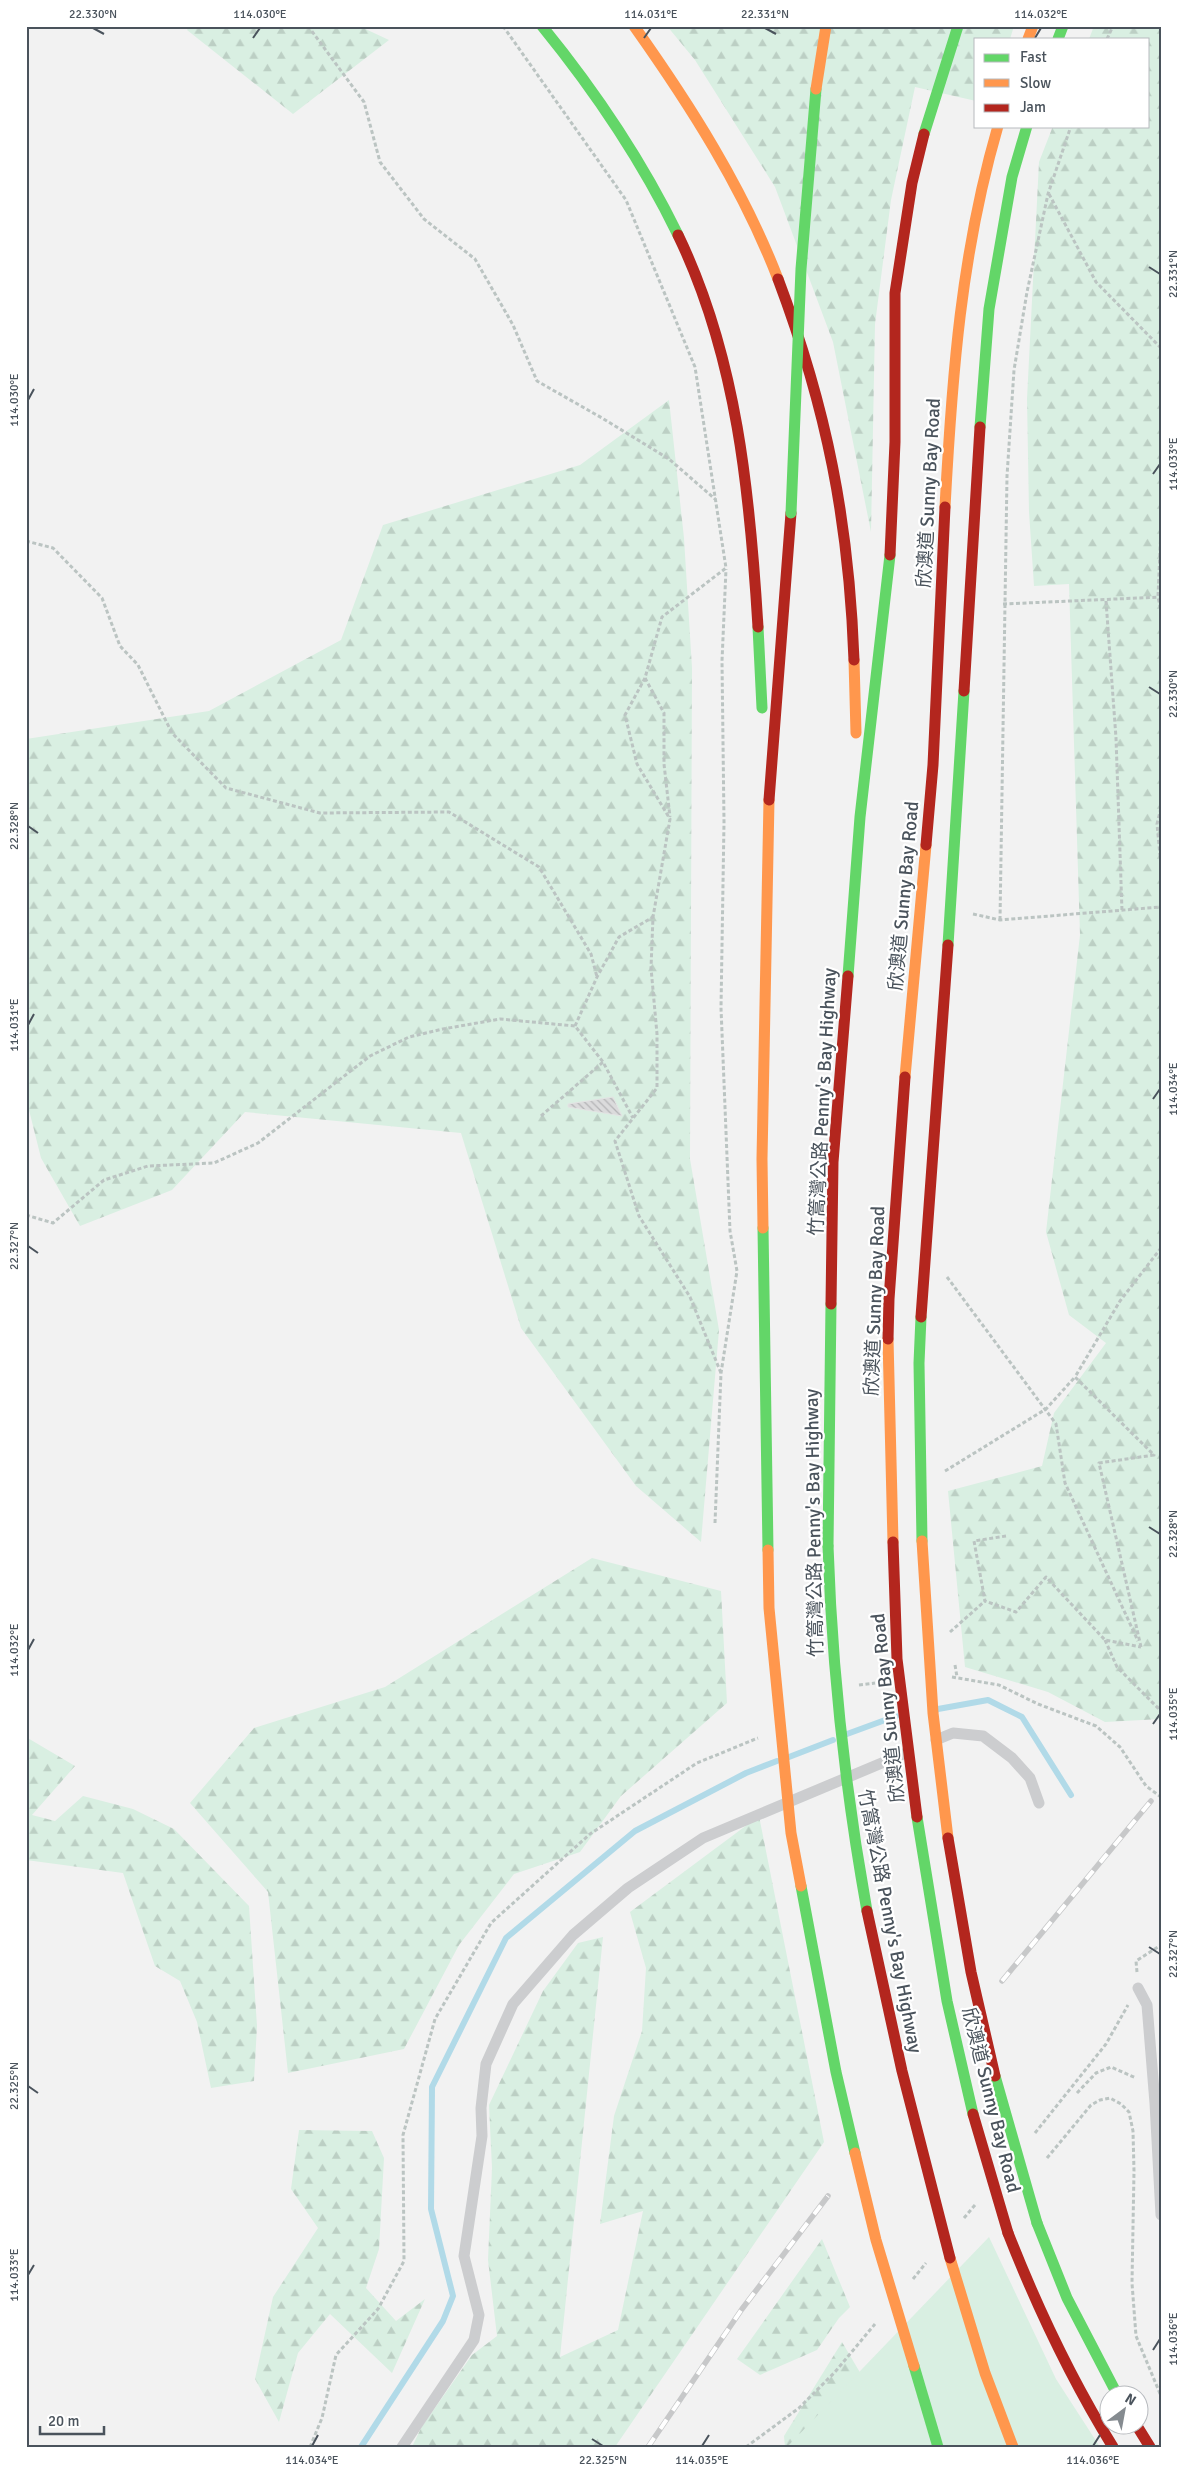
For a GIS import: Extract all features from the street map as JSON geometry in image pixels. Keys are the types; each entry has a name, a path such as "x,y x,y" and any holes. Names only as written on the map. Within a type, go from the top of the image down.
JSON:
{"main road":[{"path":"542,26 607,108 654,186 689,259 720,348 740,443 754,560 768,817"},
{"path":"634,26 700,125 748,211 790,308 813,380 834,464 846,539 850,577 860,817"},
{"path":"826,26 811,127 804,217 791,513 768,817 762,1159 769,1608 791,1833 828,2025 876,2240 938,2447"},
{"path":"860,817 889,567 895,442 895,293 912,183 924,129 958,26"},
{"path":"1028,38 1033,26"},
{"path":"1058,38 1063,26"},
{"name":"欣澳道 Sunny Bay Road","path":"997,128 986,166 970,237 956,326 932,766 900,1138 889,1299 888,1366 897,1658 920,1852 936,1947 978,2134 1008,2233 1052,2340 1113,2447"},
{"name":"欣澳道 Sunny Bay Road","path":"1026,128 1012,177 988,319 975,504 957,823 923,1276 919,1363 924,1600 931,1696 954,1869 969,1954 1000,2095 1038,2223 1066,2298 1113,2386"},
{"name":"竹篙灣公路 Penny's Bay Highway","path":"860,817 833,1162 828,1546 829,1611 837,1724 870,1929 898,2058 941,2227 994,2401 1013,2447"},
{"path":"1143,2436 1150,2447"}],"lane":[{"path":"402,2447 474,2340 479,2315 464,2256 482,2136 481,2108 486,2064 513,2004 573,1934 628,1888 702,1838 953,1733 983,1736 1012,1758 1030,1778 1039,1803"},
{"path":"1138,1988 1147,2005 1155,2096 1161,2215"}],"path":[{"path":"308,26 364,102 380,162 424,219 475,259 513,325 537,381 668,459 715,500"},
{"path":"503,26 626,200 695,366 726,568 722,661 724,822 721,1008 730,1231 737,1270 721,1373 716,1523"},
{"path":"1107,38 1113,26"},
{"path":"1000,920 1006,476 1014,370 1027,292 1048,194 1070,128"},
{"path":"1048,194 1096,282 1161,348"},
{"path":"1161,527 1159,597 1161,610"},
{"path":"26,541 53,548 102,598 120,646 138,665 172,733 226,788 320,813 450,812 539,867 591,954 597,977"},
{"path":"670,818 637,764 626,716 645,678 662,617 726,568"},
{"path":"1003,604 1106,601 1159,597"},
{"path":"1106,601 1116,738 1122,912"},
{"path":"645,678 664,712 664,764 670,818 653,917 651,968 657,1034 657,1088 615,1141 639,1216 690,1297 721,1373"},
{"path":"1161,808 1157,824 1161,866"},
{"path":"968,913 1000,920 1122,912 1161,907"},
{"path":"575,1026 597,977 619,937 653,917"},
{"path":"26,1215 53,1223 104,1180 148,1166 214,1163 258,1143 370,1056 410,1037 500,1019 575,1026 602,1062 633,1118"},
{"path":"541,1116 602,1062"},
{"path":"940,1474 1046,1409 1075,1377 1120,1301 1161,1248"},
{"path":"947,1276 1056,1424 1065,1483 1141,1647"},
{"path":"1075,1377 1154,1455 1099,1463 1141,1647"},
{"path":"985,1601 974,1542 1006,1536"},
{"path":"985,1601 1016,1612 1046,1577 1105,1640 1117,1667 1161,1711"},
{"path":"949,1634 985,1601"},
{"path":"1105,1640 1141,1647"},
{"path":"954,1660 958,1677"},
{"path":"948,1676 999,1685 1038,1704 1096,1726 1120,1748 1146,1786 1161,1797"},
{"path":"854,1686 878,1682"},
{"path":"1138,1988 1136,1962 1161,1946"},
{"path":"1077,2093 1096,2073 1111,2067 1133,2076 1155,2096"},
{"path":"1047,2158 1091,2105 1100,2100 1110,2098 1130,2112 1133,2130 1134,2172 1132,2283 1136,2336 1161,2396"}],"green space":[{"path":"189,26 359,26 389,40 293,114 187,30"},
{"path":"667,26 1014,26 1010,38 974,38 974,101 915,87 891,200 875,324 871,532 833,342 775,187 695,60"},
{"path":"1094,26 1161,26 1161,1719 1105,1722 1048,1692 965,1667 948,1491 1042,1466 1054,1413 1106,1343 1069,1315 1046,1232 1080,935 1069,584 1034,586 1029,512 1027,399 1039,162 1052,128 1150,128 1150,38 1089,38"},
{"path":"669,400 684,538 692,668 690,1159 719,1330 701,1542 636,1486 521,1328 461,1133 245,1112 172,1190 80,1226 41,1158 29,1110 26,1109 26,739 209,711 341,640 383,525 580,465"},
{"path":"592,1558 721,1591 727,1703 621,1796 580,1852 514,1874 459,1945 404,2049 288,2073 268,1892 190,1803 254,1728 385,1687"},
{"path":"26,1737 75,1766 32,1815 55,1821 83,1796 133,1809 174,1829 249,1906 257,2026 254,2081 211,2088 197,2022 180,1981 155,1966 123,1873 26,1860"},
{"path":"759,1816 824,2142 615,2447 412,2447 421,2428 472,2355 497,2336 488,2260 492,2168 489,2105 543,1991 578,1943 603,1937 560,2357 618,2330 643,2211 600,2224 614,2116 642,2031 646,1968 630,1912"},
{"path":"299,2130 372,2131 384,2158 379,2249 366,2288 396,2321 425,2299 392,2373 330,2314 298,2353 279,2422 255,2379 273,2297 318,2228 291,2189"},
{"path":"989,2237 1056,2379 1100,2447 787,2447"},
{"path":"822,2239 850,2307 839,2318 817,2350 760,2375 737,2359"},
{"path":"842,2342 885,2415 895,2447 785,2447 784,2436"}],"building":[{"path":"613,1097 622,1116 568,1107 568,1104"}],"waterway":[{"path":"938,1709 988,1700 1022,1717 1071,1795"},
{"path":"847,1734 896,1716"},
{"path":"789,1757 833,1740"},
{"path":"361,2447 443,2321 453,2296 431,2209 432,2087 506,1938 635,1831 746,1773 777,1761"}],"railway":[{"path":"1002,1981 1151,1801"},
{"path":"648,2447 742,2309 828,2196"}],"traffic: fast":[{"path":"542,26 616,126 649,179 678,235"},
{"path":"924,134 958,26"},
{"path":"1058,38 1063,26"},
{"path":"791,513 801,269 816,89"},
{"path":"980,427 989,309 1012,177 1026,128"},
{"path":"848,976 860,817 890,555"},
{"path":"758,627 762,708"},
{"path":"948,945 964,691"},
{"path":"763,1228 768,1550"},
{"path":"828,1546 831,1304"},
{"path":"921,1317 919,1363 922,1541"},
{"path":"828,1546 836,1683 852,1820 867,1911"},
{"path":"917,1817 947,2001 973,2114"},
{"path":"801,1886 836,2072 855,2153"},
{"path":"995,2076 1037,2223"},
{"path":"1037,2223 1067,2298 1113,2386"},
{"path":"914,2366 938,2447"}],"traffic: slow":[{"path":"634,26 714,148 749,212 778,279"},
{"path":"816,89 826,26"},
{"path":"1028,38 1033,26"},
{"path":"945,507 951,410 960,315 975,221 985,173 997,128"},
{"path":"854,660 856,733"},
{"path":"763,1228 762,1159 769,800"},
{"path":"905,1077 926,845"},
{"path":"888,1339 893,1542"},
{"path":"922,1541 933,1713 948,1838"},
{"path":"768,1550 769,1608 791,1833 801,1886"},
{"path":"855,2153 876,2240 914,2366"},
{"path":"950,2258 985,2373 1013,2447"}],"traffic: jam":[{"path":"890,555 895,442 895,293 912,183 924,134"},
{"path":"678,235 698,281 714,329 727,378 745,477 758,627"},
{"path":"778,279 810,374 832,467 841,513 847,561 854,660"},
{"path":"964,691 980,427"},
{"path":"926,845 933,765 945,507"},
{"path":"769,800 791,513"},
{"path":"921,1317 948,945"},
{"path":"831,1304 833,1162 848,976"},
{"path":"888,1339 889,1299 905,1077"},
{"path":"893,1542 897,1659 917,1817"},
{"path":"948,1838 971,1972 995,2076"},
{"path":"867,1911 902,2071 950,2258"},
{"path":"973,2114 1008,2233"},
{"path":"1008,2233 1056,2342 1083,2395 1113,2447"},
{"path":"1143,2436 1150,2447"}]}
